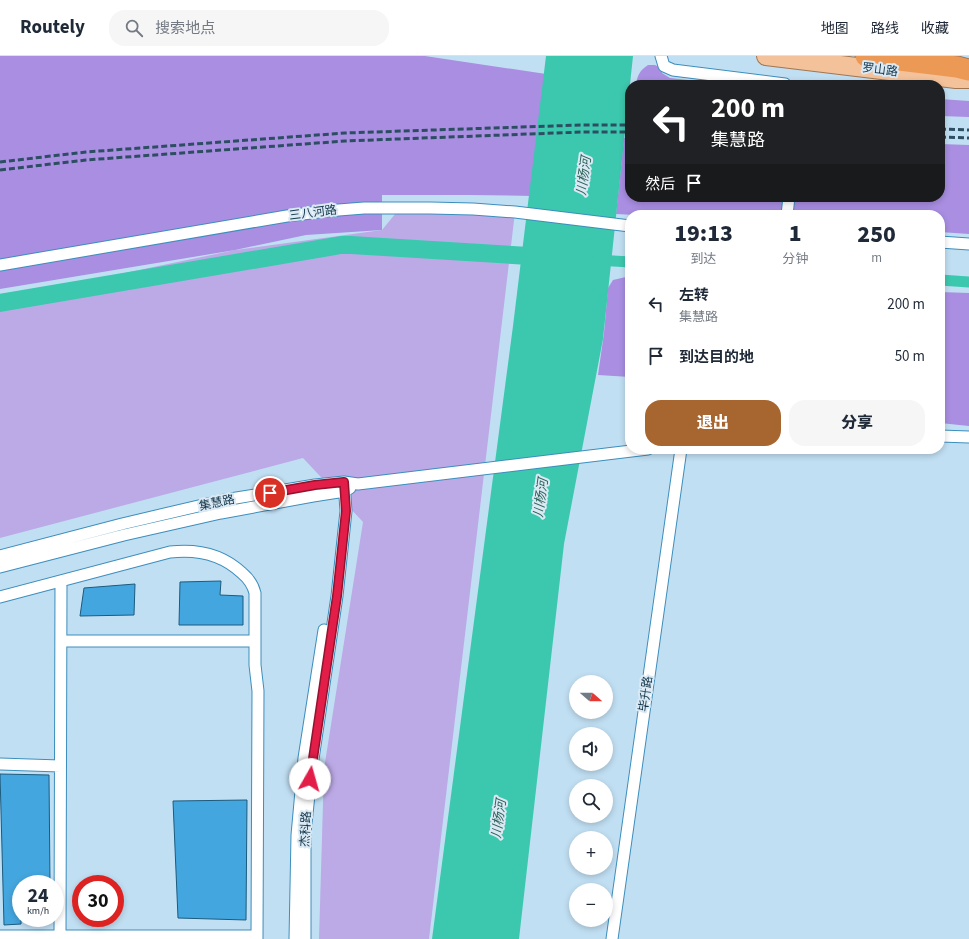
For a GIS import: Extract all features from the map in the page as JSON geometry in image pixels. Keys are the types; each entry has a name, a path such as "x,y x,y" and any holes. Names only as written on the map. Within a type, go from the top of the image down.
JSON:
{"highway":[{"path":"866,56 964,68"}],"main road":[{"name":"罗山路","path":"766,56 964,68"}],"street":[{"path":"661,56 664,66 673,70 753,80"},
{"name":"三八河路","path":"0,265 287,216 364,208 472,209 516,212 625,226"},
{"path":"945,242 969,244"},
{"path":"945,436 969,437"},
{"name":"集慧路","path":"0,567 221,512 313,496 341,487 458,471 625,452"},
{"name":"毕升路","path":"612,939 680,454"},
{"name":"集慧路","path":"0,556 122,524 224,500 315,485 341,487"},
{"name":"杰科路","path":"295,939 297,835 304,758 330,595 340,512 341,487"},
{"name":"杰科路","path":"305,939 304,833 312,766 337,596 346,511 341,487"},
{"path":"0,596 170,552 192,551 214,556 237,568 254,589 255,665 258,690 257,938 0,936"},
{"path":"60,936 61,581"},
{"path":"61,641 255,641"},
{"path":"0,764 60,766"}],"shaded area":[{"path":"0,56 425,56 546,74 535,196 382,195 382,230 306,235 235,250 0,289"},
{"path":"648,65 655,65 661,68 662,73 670,78 688,80 637,80 639,73"},
{"path":"945,99 969,101 969,117 945,116"},
{"path":"624,138 625,202 945,202 945,144 969,145 969,234 945,232 945,210 625,210 625,214 616,214"},
{"path":"400,208 515,212 429,939 319,939 324,769 363,522 303,458 0,538 0,299 235,250 382,230"},
{"path":"625,277 625,377 598,375 608,288 613,280"},
{"path":"945,292 969,293 969,426 945,424"}],"water":[{"name":"川杨河","path":"546,56 633,56 630,80 625,80 625,131 603,339 564,544 519,939 432,939 513,326"}],"building":[{"path":"221,581 220,595 243,596 243,625 179,625 180,582"},
{"path":"135,584 134,615 80,616 84,588"},
{"path":"0,774 49,775 50,875 12,875 12,925 4,925"},
{"path":"247,800 246,920 178,918 173,801"}],"waterway":[{"path":"0,303 341,245 546,257"},
{"path":"597,260 625,262"},
{"path":"945,280 969,282"}],"railway":[{"path":"0,162 86,152 345,133 582,125 625,125"},
{"path":"945,129 969,130"},
{"path":"0,170 86,160 345,141 582,132 625,132"},
{"path":"945,137 969,138"}],"route":[{"path":"270,493 315,485 344,482 346,511 337,596 310,779"}]}
